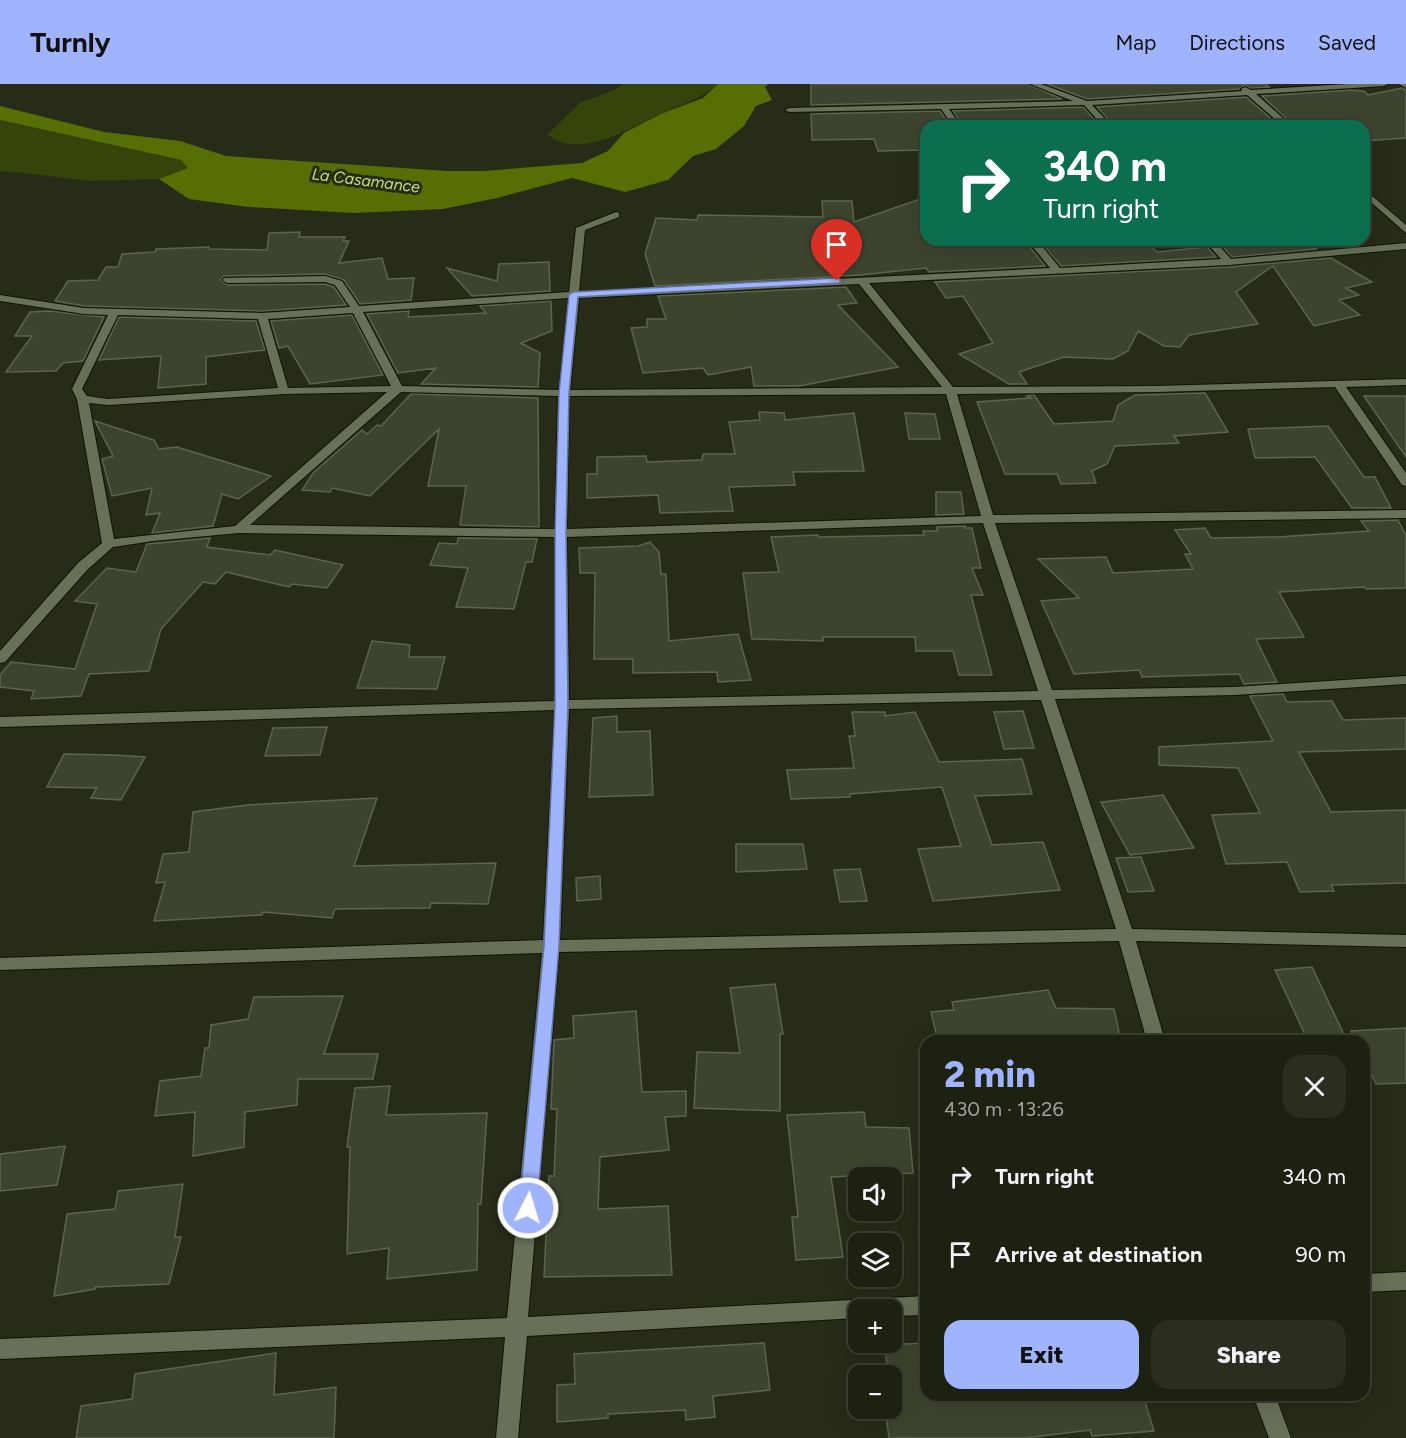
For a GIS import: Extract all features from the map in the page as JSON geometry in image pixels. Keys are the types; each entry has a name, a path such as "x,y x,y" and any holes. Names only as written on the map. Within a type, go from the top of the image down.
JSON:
{"street":[{"path":"1034,84 1086,103 1102,120"},
{"path":"1239,84 1281,120"},
{"path":"789,110 1086,103 1384,84"},
{"path":"943,107 953,120"},
{"path":"1370,197 1406,230"},
{"path":"507,1438 551,946 562,705 561,533 564,393 581,228 616,215"},
{"path":"1037,246 1058,271"},
{"path":"1214,246 1229,262"},
{"path":"0,298 84,312 262,316 573,295 1229,262 1406,246"},
{"path":"227,280 325,279 339,283 344,287 398,389"},
{"path":"861,279 950,390 988,519 1126,935 1154,1035"},
{"path":"109,544 83,399 77,390 114,313"},
{"path":"262,316 284,391"},
{"path":"83,399 108,402 284,391 398,389 564,393 1156,389 1406,382"},
{"path":"1338,384 1406,483"},
{"path":"239,529 398,389"},
{"path":"0,659 83,566 109,544 153,537 239,529 561,533 988,519 1406,514"},
{"path":"0,722 562,705 1046,697 1236,691 1406,680"},
{"path":"0,964 551,946 1126,935 1406,941"},
{"path":"1370,1283 1406,1281"},
{"path":"0,1349 518,1327 920,1305"},
{"path":"1266,1401 1280,1438"}],"shaded area":[{"path":"623,84 718,84 691,101 601,141 576,145 564,143 547,135 580,103 614,90"},
{"path":"0,120 181,160 189,168 159,179 91,181 0,172"}],"water":[{"name":"La Casamance","path":"718,84 768,84 765,87 772,100 756,106 744,126 716,149 693,156 668,180 625,192 572,178 497,198 443,209 354,213 248,207 189,199 159,179 188,168 181,160 0,120 0,106 104,132 180,141 226,156 447,171 485,171 582,163 608,151 624,133 661,114 703,98"}],"building":[{"path":"811,84 1028,84 1062,99 811,105"},
{"path":"1047,84 1266,84 1269,87 1251,88 1244,85 1239,89 1087,99"},
{"path":"1402,88 1406,90 1406,138 1370,141 1370,120 1288,120 1262,96 1350,90 1364,91 1368,95"},
{"path":"1246,97 1273,120 1109,120 1097,107"},
{"path":"1083,107 1095,120 959,120 953,111"},
{"path":"940,111 946,120 920,120 920,150 878,151 874,139 812,140 811,114"},
{"path":"920,199 920,246 1029,246 1045,266 929,272 926,268 860,275 655,286 645,254 656,218 697,220 698,215 823,217 822,201 852,201 854,222"},
{"path":"300,232 299,237 345,237 343,241 349,241 339,263 382,258 388,279 414,278 411,300 360,304 344,280 325,274 224,276 220,280 227,285 325,284 334,287 346,305 262,311 84,306 55,301 68,281 98,280 106,267 118,267 122,254 155,252 156,249 209,247 209,249 267,250 269,233"},
{"path":"1044,246 1150,246 1157,252 1207,247 1216,257 1061,266"},
{"path":"1222,246 1311,246 1316,249 1232,257"},
{"path":"1331,258 1372,282 1346,288 1359,295 1339,300 1360,315 1314,326 1273,266 1236,292 1258,324 1189,335 1180,347 1164,346 1138,331 1128,351 1113,359 1064,357 1019,372 1027,384 1009,384 959,354 993,343 963,296 946,298 935,282 1229,267"},
{"path":"549,262 550,291 472,296 447,268 497,281 499,264"},
{"path":"846,287 857,303 838,305 898,367 799,386 754,386 751,367 708,375 703,368 643,373 631,328 647,327 647,319 666,319 658,296"},
{"path":"551,301 552,331 521,343 540,353 538,387 421,384 436,368 398,373 367,314 409,311 408,317 486,313 480,306"},
{"path":"49,311 104,317 83,361 63,363 56,371 6,372 32,336 15,336 30,312"},
{"path":"352,315 383,375 310,384 288,346 279,348 271,321"},
{"path":"119,317 256,321 265,350 206,357 206,384 158,388 161,356 99,360"},
{"path":"1205,393 1228,432 1174,436 1179,443 1115,446 1107,464 1092,471 1096,483 1061,484 1057,474 1005,474 977,402 1031,398 1027,396 1034,395 1054,424 1113,421 1118,405 1135,395"},
{"path":"411,394 538,398 539,527 460,525 466,486 428,486 439,429 370,496 332,488 330,492 302,490 314,472 362,430 367,434 377,425 381,426"},
{"path":"1364,396 1406,396 1406,457"},
{"path":"759,412 784,413 785,420 854,413 864,471 793,472 795,485 729,487 733,511 660,513 658,495 587,498 587,474 597,474 597,457 646,456 647,462 702,460 703,454 735,454 729,422 760,420"},
{"path":"905,413 935,414 940,439 909,439"},
{"path":"95,421 154,440 159,449 177,447 271,476 238,499 222,494 213,526 152,533 160,513 146,515 152,488 112,496 102,459 113,456"},
{"path":"1328,426 1364,477 1375,477 1391,508 1352,508 1315,457 1255,458 1248,429"},
{"path":"936,492 961,492 964,514 936,515"},
{"path":"1398,520 1406,536 1406,588 1366,589 1365,587 1279,592 1304,637 1256,639 1277,682 1244,684 1239,674 1142,677 1139,670 1074,674 1041,601 1079,598 1038,559 1106,557 1113,573 1193,569 1185,554 1191,554 1175,530 1205,528 1211,538 1277,537 1369,531 1361,521"},
{"path":"965,526 965,528 972,528 981,568 972,568 983,595 971,595 992,675 959,675 953,651 916,651 915,637 823,637 823,641 752,639 743,573 779,572 771,537 924,535 923,531 937,531 937,527"},
{"path":"210,538 207,547 270,555 275,550 343,565 327,588 292,584 289,587 226,572 215,584 203,582 161,629 149,671 89,674 81,696 31,699 34,691 0,687 0,675 11,662 75,669 97,604 75,601 107,568 136,572 147,544"},
{"path":"458,538 537,539 532,562 526,562 514,609 456,607 468,568 430,565 439,543 457,544"},
{"path":"650,542 659,552 661,574 666,574 669,641 738,634 751,680 718,682 717,672 633,673 633,659 594,659 595,573 580,573 579,548 638,546"},
{"path":"372,641 410,645 409,657 445,657 437,689 357,688"},
{"path":"1283,694 1287,702 1332,701 1343,720 1406,718 1406,749 1299,752 1331,812 1406,810 1406,883 1331,885 1334,891 1300,892 1287,862 1226,864 1212,815 1260,813 1238,768 1159,765 1159,747 1273,741 1250,696"},
{"path":"1023,711 1034,748 1004,749 994,712"},
{"path":"852,712 885,712 885,716 915,712 939,762 1022,759 1032,794 975,796 992,845 1043,842 1060,890 933,901 918,849 961,846 942,787 850,794 850,797 791,799 787,770 854,768 849,736 855,736"},
{"path":"617,716 617,732 650,731 653,795 589,797 593,718"},
{"path":"327,727 320,755 265,756 273,728"},
{"path":"64,754 145,757 121,800 91,798 97,788 47,787"},
{"path":"1163,795 1194,848 1130,855 1101,802"},
{"path":"377,798 354,866 496,863 488,904 431,903 430,908 335,909 332,918 263,912 262,915 154,921 165,882 156,883 163,854 189,852 193,812 247,805"},
{"path":"736,844 803,844 807,869 736,872"},
{"path":"1141,857 1154,891 1128,892 1116,858"},
{"path":"860,869 867,901 840,902 834,870"},
{"path":"600,876 601,899 577,901 576,878"},
{"path":"1312,967 1344,1035 1305,1035 1275,970"},
{"path":"775,984 783,1034 780,1034 780,1111 694,1108 697,1052 740,1053 730,988"},
{"path":"1048,990 1056,1008 1114,1009 1120,1035 937,1035 931,1012 954,1010 952,1002"},
{"path":"343,996 324,1054 378,1054 373,1079 298,1079 297,1105 245,1112 244,1147 193,1156 195,1112 155,1116 160,1081 201,1076 205,1048 209,1048 211,1025 248,1019 254,997"},
{"path":"636,1011 642,1092 686,1091 686,1116 665,1117 669,1150 600,1157 598,1209 668,1206 672,1275 544,1277 549,1176 554,1176 557,1109 551,1109 554,1040 574,1038 573,1016"},
{"path":"1406,1028 1406,1083 1376,1084 1370,1070 1370,1035 1353,1035 1351,1031"},
{"path":"390,1086 386,1115 487,1113 481,1204 478,1204 477,1270 387,1279 389,1248 347,1254 350,1147 347,1147 355,1088"},
{"path":"864,1112 866,1127 909,1128 913,1173 902,1174 902,1167 848,1167 848,1176 831,1177 843,1257 796,1260 792,1217 798,1217 787,1115"},
{"path":"65,1146 57,1185 0,1191 0,1154"},
{"path":"183,1184 175,1237 181,1237 169,1284 95,1287 95,1289 54,1296 67,1214 115,1209 118,1191"},
{"path":"764,1343 770,1390 713,1396 715,1417 686,1420 685,1410 608,1414 608,1418 557,1422 557,1385 575,1384 574,1354"},
{"path":"920,1343 920,1401 1145,1401 1154,1431 1092,1436 1090,1430 1025,1438 889,1438 886,1419 902,1419 902,1365 887,1365 885,1353 902,1353 902,1344"},
{"path":"276,1353 274,1395 336,1387 334,1438 76,1438 81,1406 132,1399 135,1374"}],"route":[{"path":"528,1208 551,946 562,705 561,533 564,393 573,295 837,281"}]}
